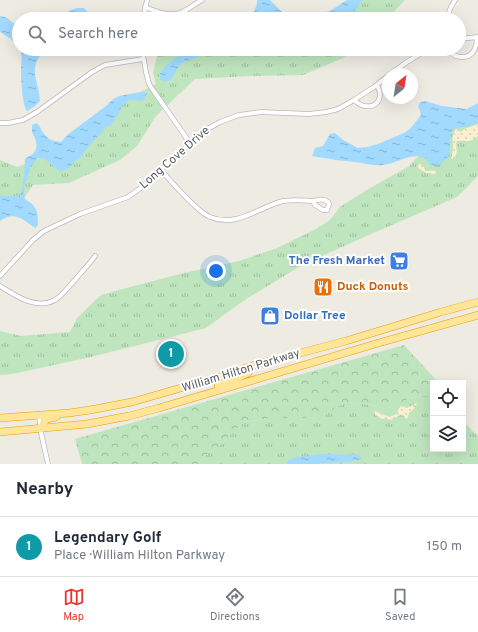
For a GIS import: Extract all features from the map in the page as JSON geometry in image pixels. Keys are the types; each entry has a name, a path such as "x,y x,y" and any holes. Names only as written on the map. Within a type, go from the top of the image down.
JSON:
{"highway":[{"name":"William Hilton Parkway","path":"0,418 69,413 132,402 478,302"},
{"name":"William Hilton Parkway","path":"0,432 108,420 159,408 478,315"},
{"path":"196,396 248,373 251,367"},
{"path":"40,428 46,419 90,410"}],"street":[{"path":"144,12 147,0"},
{"path":"181,12 202,0"},
{"path":"449,12 455,0"},
{"path":"145,7 160,12"},
{"path":"454,56 465,57 473,51 477,44 478,37 466,38"},
{"path":"143,56 149,84 190,143"},
{"name":"Long Cove Drive","path":"398,68 416,56"},
{"path":"0,123 23,120 37,112 92,72 105,65 143,59"},
{"name":"Long Cove Drive","path":"0,276 33,240 44,231 80,214 128,197 142,187 204,131 220,122 239,115 261,112 309,114 338,109 382,81"},
{"path":"354,100 363,106 369,107 375,105 380,94 380,89 377,85"},
{"path":"161,170 198,208 209,217 219,220 238,219 283,202 305,200 313,201"},
{"path":"0,286 29,302 47,302 56,299 61,295 96,256"},
{"path":"39,415 40,428 48,464"}],"green space":[{"path":"352,0 405,0 394,12 338,12"},
{"path":"157,56 346,56 303,75 195,79 156,116 137,146 120,160 69,183 33,185 19,205 0,202 0,160 17,167 53,153 117,104 156,84 153,73"},
{"path":"478,112 478,176 457,197 304,264 246,299 206,328 91,357 12,374 0,375 0,331 21,336 70,332 77,318 101,295 184,273 239,261 277,248 316,229 330,220 340,207 408,167 430,144"},
{"path":"404,345 436,380 430,380 430,396 409,398 395,406 384,409 372,405 347,402 337,406 326,415 319,417 270,418 244,422 218,447 210,451 198,464 82,464 75,439"},
{"path":"430,396 430,452 466,452 466,424 478,436 478,464 198,464 210,451 218,447 244,422 270,418 319,417 347,402 372,405 384,409 395,406 408,398"}],"sand":[{"path":"478,124 478,136 470,141 457,141 457,153 452,159 454,131 456,129 461,132 464,129"},
{"path":"419,164 423,165 427,171 435,170 436,172 434,174 426,173 418,168"},
{"path":"415,403 417,404 406,419 403,415 400,415 390,420 385,418 382,419 374,414 375,411 390,417 398,413 401,406 407,408"}],"water":[{"path":"257,0 270,0 282,12 254,12"},
{"path":"347,0 362,0 355,11 324,12 330,11"},
{"path":"77,8 84,8 88,12 68,12"},
{"path":"0,16 5,17 12,22 12,40 0,32"},
{"path":"22,56 40,56 35,67 40,101 27,111 25,108 22,90"},
{"path":"179,56 200,56 182,63 177,68 170,80 165,82 161,80 160,74 162,70"},
{"path":"141,92 147,93 145,99 142,101 130,100 122,106 111,125 104,128 103,132 96,138 83,153 83,155 68,169 63,171 59,170 47,160 40,158 38,158 31,166 24,186 24,194 25,199 32,204 37,212 38,225 35,228 22,219 14,216 0,221 0,195 20,197 24,178 25,159 33,154 37,145 32,132 32,125 36,123 40,126 48,138 61,142 67,135 112,100 119,96"},
{"path":"425,101 442,106 467,109 478,103 478,123 467,127 454,129 451,133 448,157 438,166 430,164 425,158 414,156 388,164 377,165 312,156 315,148 323,146 330,134 335,133 343,140 358,148 378,144 404,133 410,129 421,115 418,106 420,102"},
{"path":"323,454 360,455 361,459 319,464 287,464 289,459"}],"place":[{"name":"The Fresh Market","path":"399,261"},
{"name":"Duck Donuts","path":"323,287"},
{"name":"Dollar Tree","path":"270,316"},
{"name":"Legendary Golf","path":"171,354"}]}
